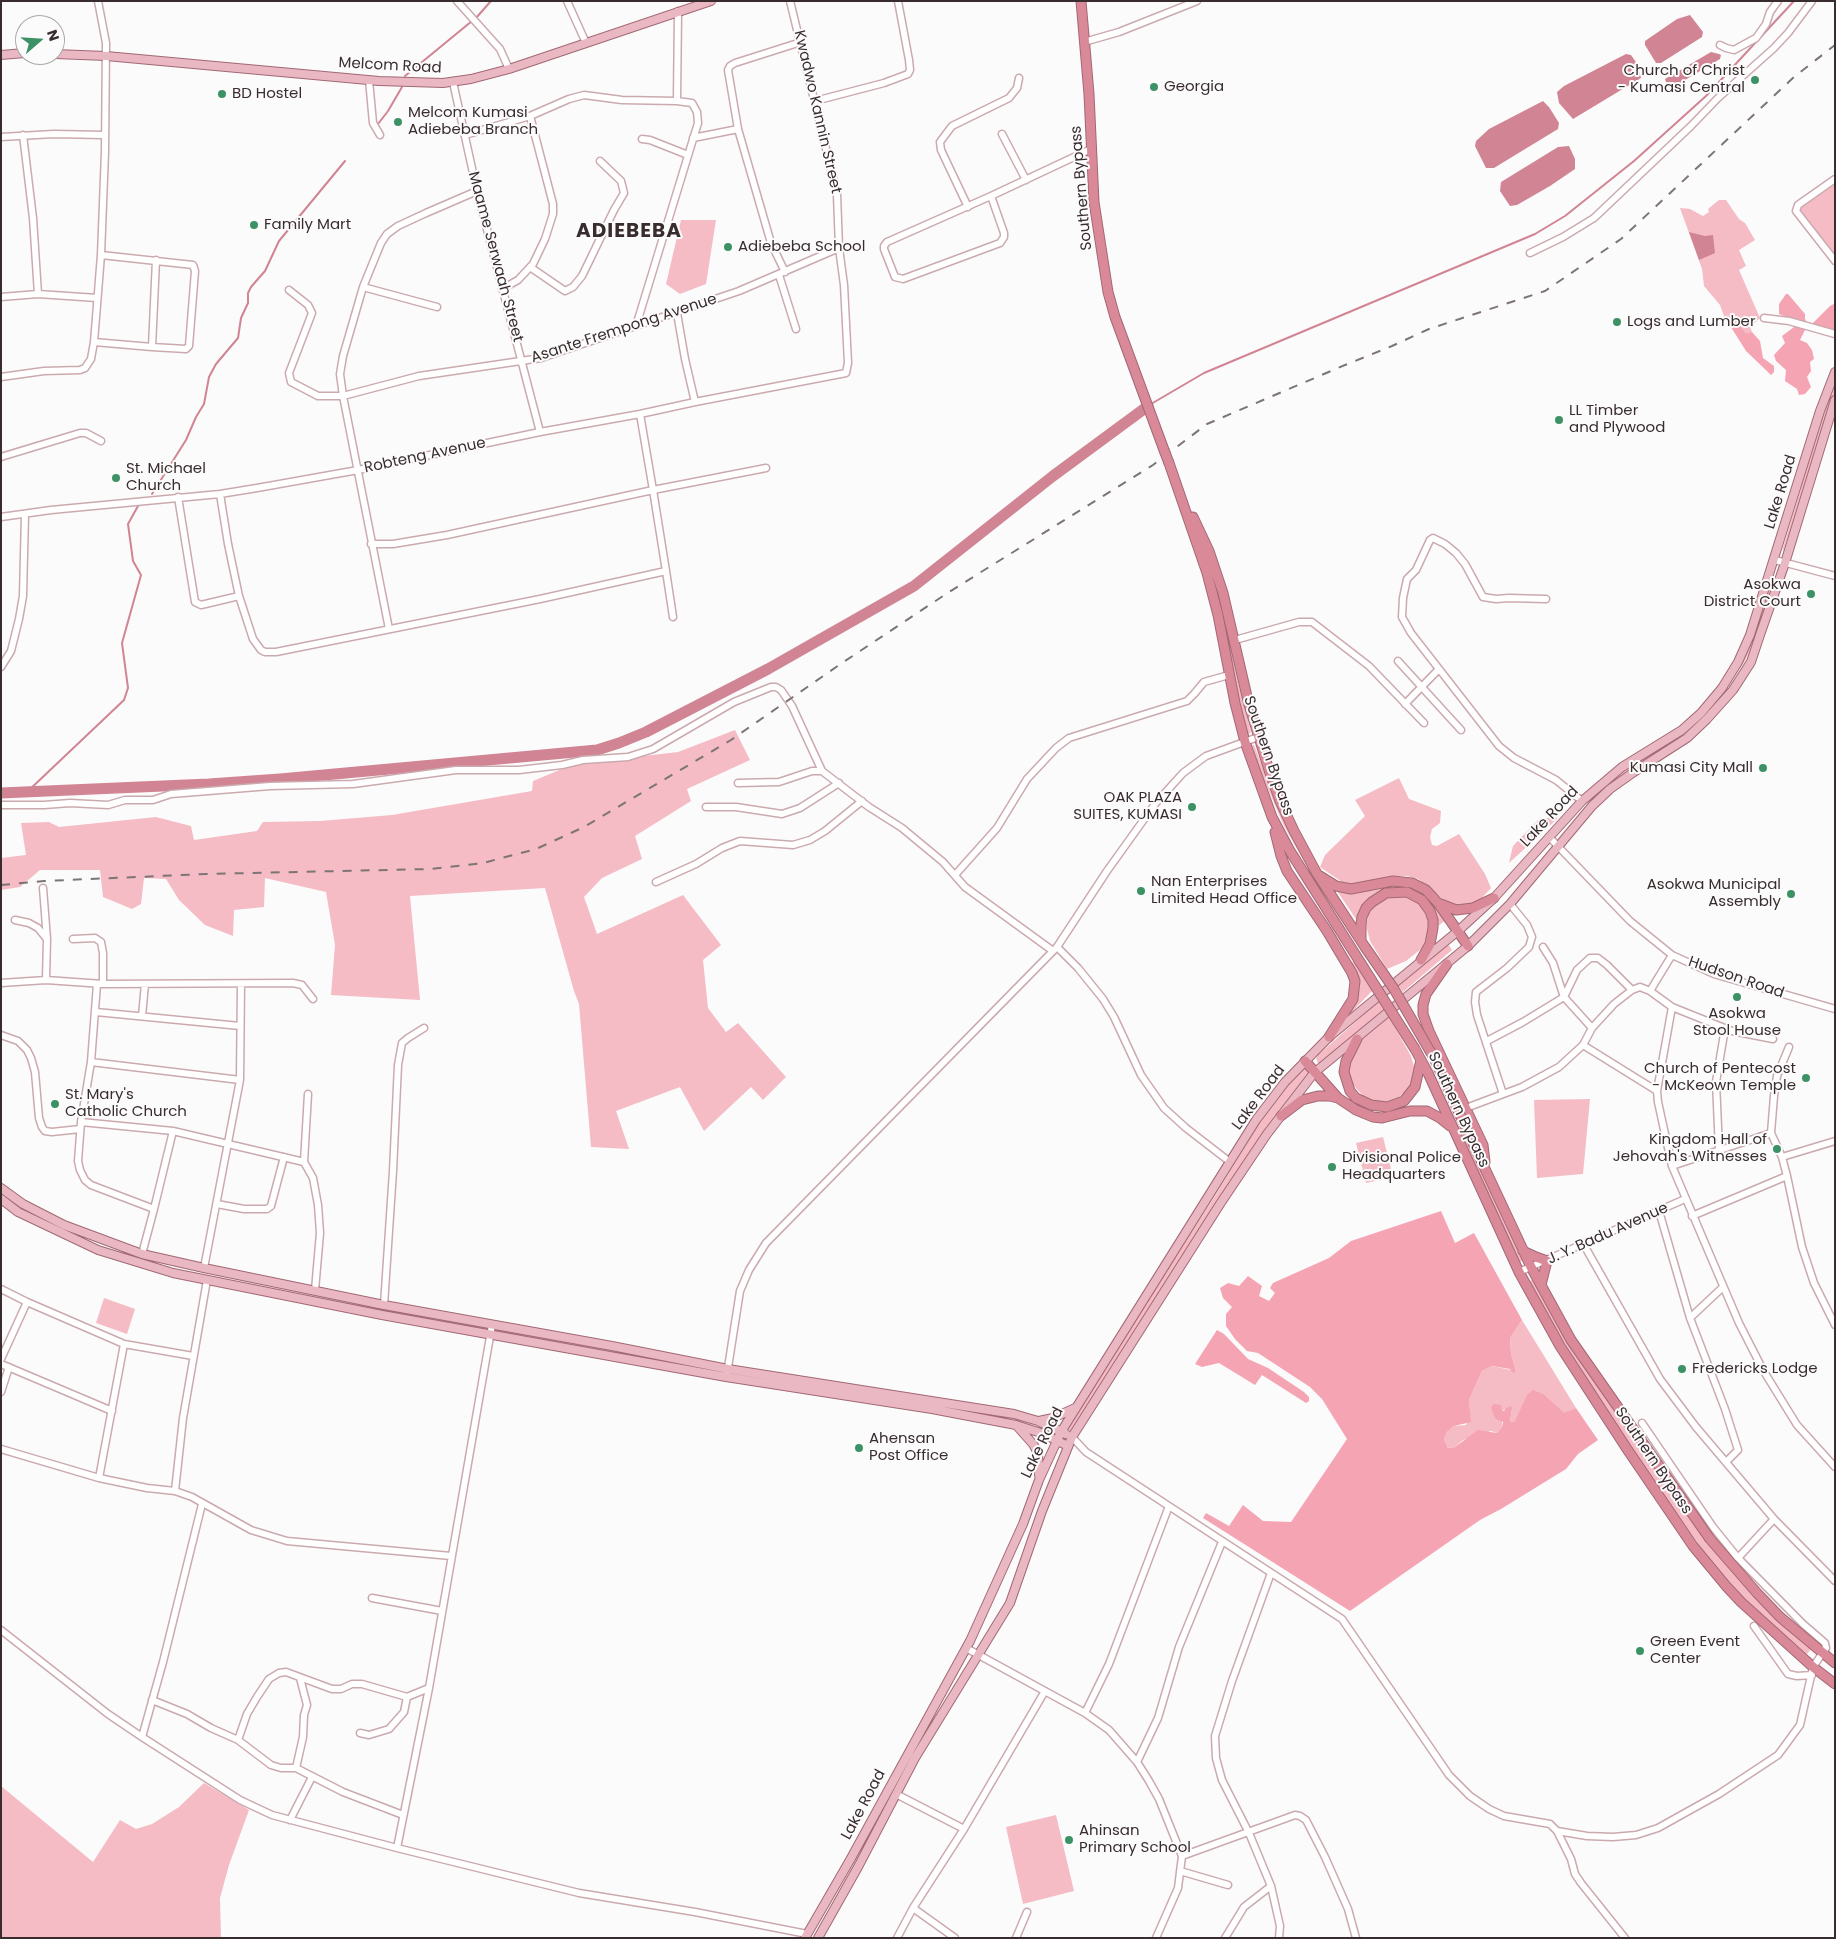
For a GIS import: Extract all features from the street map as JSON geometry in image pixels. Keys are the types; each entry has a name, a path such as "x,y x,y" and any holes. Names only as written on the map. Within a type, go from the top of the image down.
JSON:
{"highway":[{"name":"Southern Bypass","path":"1081,1 1089,94 1096,223 1110,300 1176,481 1204,540 1229,675 1245,742 1272,817 1290,851 1421,1060 1519,1272 1560,1346 1693,1546 1741,1602 1813,1671 1835,1684"},
{"name":"Southern Bypass","path":"1210,569 1235,640 1247,699 1280,801 1316,872 1398,996 1434,1058 1540,1284 1572,1340 1710,1538 1780,1617 1835,1663"},
{"path":"1272,817 1281,856 1287,871 1327,931 1352,972 1355,982 1352,999 1329,1037"},
{"path":"1316,872 1336,886 1351,889 1393,881 1412,883 1426,890 1438,903 1468,946"},
{"path":"1364,944 1360,924 1366,908 1386,893 1407,892 1422,900 1430,911 1433,920 1434,928 1430,944 1421,960"},
{"path":"1438,903 1462,910 1473,908 1494,898"},
{"path":"1447,964 1426,994 1423,1014 1482,1145 1486,1169"},
{"path":"1357,1039 1346,1061 1344,1072 1350,1091 1356,1098 1370,1105 1386,1107 1404,1100 1415,1087 1421,1060"},
{"path":"1305,1061 1338,1098 1356,1110 1382,1118 1410,1111 1427,1111 1440,1118 1452,1128"},
{"path":"1281,1116 1302,1100 1318,1096 1338,1098"},
{"path":"1523,1250 1547,1261 1540,1284"}],"main road":[{"name":"Melcom Road","path":"65,54 106,56 369,80 434,84 453,82 509,69 711,1"},
{"path":"1,56 15,54"},
{"name":"Lake Road","path":"806,1936 850,1860 966,1648 1023,1524 1039,1480 1061,1432 1262,1112 1285,1082 1329,1037 1458,931 1494,898 1582,802 1622,767 1682,730 1722,688 1738,662 1750,635 1835,372"},
{"name":"Lake Road","path":"818,1938 896,1794 1010,1603 1042,1511 1072,1437 1220,1204 1281,1116 1314,1073 1468,946 1510,904 1592,806 1610,789 1687,738 1733,690 1751,662 1785,563 1835,400"},
{"path":"1,1188 23,1204 64,1225 142,1254 384,1305 612,1346 727,1373 955,1403 1014,1414 1038,1421 1072,1437"},
{"path":"1,1199 18,1212 98,1250 139,1264 207,1280 382,1315 727,1373 1016,1425 1068,1446"},
{"path":"1038,1421 1054,1418 1075,1408"},
{"path":"1016,1425 1033,1444 1038,1453 1039,1480"}],"street":[{"path":"1,377 84,368 91,359 101,255 106,56 104,25 98,1"},
{"path":"567,1 586,42"},
{"name":"Kwadwo Kannin Street","path":"790,1 836,185 839,248 844,285 848,363 846,373"},
{"path":"815,101 884,83 908,74 910,70 909,60 898,1"},
{"path":"1084,42 1119,32 1197,1"},
{"path":"1720,44 1734,50 1756,38 1778,1"},
{"path":"1530,253 1563,237 1594,218 1725,91 1774,48 1812,1"},
{"path":"462,3 500,49 509,69"},
{"path":"677,101 678,11"},
{"path":"796,329 782,274 770,243 738,129 728,70 730,66 801,42"},
{"path":"968,207 941,150 940,142 952,126 1009,98 1017,88 1020,78"},
{"path":"369,80 373,123 380,135"},
{"name":"Maame Serwaah Street","path":"453,82 477,192 540,432"},
{"path":"465,135 530,116 569,99 584,95 622,100 688,102 695,107 698,123 636,326"},
{"path":"502,290 518,280 530,267 545,239 554,209 530,116"},
{"path":"693,138 738,129"},
{"path":"1002,134 1026,180"},
{"path":"1,137 104,135"},
{"path":"23,136 33,218 38,294"},
{"path":"642,139 650,140 688,155"},
{"path":"991,196 1004,233 1000,243 903,279 895,277 884,249 885,243 968,207 991,196 1026,180 1091,149"},
{"path":"530,267 565,291 573,287 582,276 624,193 621,181 600,162"},
{"path":"1835,179 1798,205 1796,210 1835,261"},
{"path":"389,629 343,396 340,374 342,356 363,287 381,243 388,234 398,226 477,192"},
{"name":"Asante Frempong Avenue","path":"289,290 308,305 312,313 290,373 291,382 318,396 343,396 419,376 546,357 739,291 839,248"},
{"path":"94,342 186,349 189,346 194,266 190,263 101,255"},
{"path":"152,347 156,260"},
{"path":"363,287 437,307"},
{"path":"1,297 38,294 97,298"},
{"path":"677,313 695,402"},
{"path":"1764,318 1789,322 1835,334"},
{"name":"Robteng Avenue","path":"1,517 220,494 358,470 540,432 846,373"},
{"path":"640,414 673,617"},
{"path":"1,457 54,439 80,433 86,433 101,441"},
{"path":"371,544 393,544 447,535 653,490 766,468"},
{"path":"220,494 239,596 254,639 261,650 265,652 276,652 540,599 666,571"},
{"path":"178,497 195,602 200,605 239,596"},
{"path":"1,667 11,652 20,619 25,514"},
{"path":"1546,599 1496,599 1483,597 1465,564 1456,553 1445,544 1433,538 1430,540 1416,570 1407,579 1402,617 1411,633 1499,746 1514,758 1556,780 1582,802"},
{"path":"1775,560 1835,576"},
{"path":"1235,640 1291,624 1312,622 1369,666 1424,723"},
{"path":"1398,661 1461,730"},
{"path":"1405,704 1439,669"},
{"path":"955,875 997,828 1030,776 1068,738 1187,700 1204,682 1229,675"},
{"path":"1,805 70,803 108,805 125,800 153,800 171,794 270,786 353,784 456,770 519,770 562,765 583,760 628,757 653,749 734,702 771,687 776,687 781,690 792,706 822,771 902,828 943,862 965,887 1055,949 1078,968 1103,999 1114,1017 1140,1075 1164,1108 1186,1128 1230,1162"},
{"path":"727,1373 740,1290 749,1270 766,1243 1055,949 1155,804 1194,764 1206,756 1258,737"},
{"path":"738,783 779,782 812,771 822,771"},
{"path":"706,807 736,807 782,814 800,808 839,783"},
{"path":"656,882 696,864 722,848 740,841 793,845 810,840 826,831 862,801"},
{"name":"Hudson Road","path":"1550,838 1630,921 1672,954 1714,974 1835,1010"},
{"path":"43,888 47,938 46,980"},
{"path":"1503,1094 1474,1002 1476,992 1507,968 1528,947 1532,937 1527,924 1510,904"},
{"path":"15,920 34,926 47,938"},
{"path":"73,939 95,938 101,942 103,953 91,1062 80,1126 78,1161 80,1170 85,1180 103,1191 154,1209"},
{"path":"1543,947 1553,964 1564,997 1592,1028"},
{"path":"1650,991 1672,954"},
{"path":"1487,1041 1564,997 1577,970 1590,958 1598,958 1632,990"},
{"path":"1,983 46,980 100,984 293,983 302,985 313,999"},
{"path":"142,1016 145,984"},
{"path":"204,1268 240,1080 242,1054 240,1026 241,984"},
{"path":"1466,1108 1542,1078 1559,1067 1583,1045 1592,1028 1614,1004 1632,990 1640,987 1650,991 1672,1008 1725,1028 1774,1039"},
{"path":"1672,1008 1657,1091 1672,1166 1739,1323 1763,1370 1797,1425 1835,1467"},
{"path":"96,1012 240,1026"},
{"path":"384,1305 394,1171 398,1065 402,1043 424,1028"},
{"path":"1719,1150 1716,1082 1725,1028"},
{"path":"1,1035 18,1041 27,1050 31,1058 36,1072 39,1118 45,1131 52,1132 80,1126 173,1132 304,1162"},
{"path":"1583,1045 1657,1091"},
{"path":"1789,1047 1777,1076 1771,1133 1788,1176 1802,1247 1814,1283 1835,1325"},
{"path":"91,1062 240,1080"},
{"path":"308,1094 304,1162 313,1178 318,1205 320,1233 315,1290"},
{"path":"142,1254 173,1132"},
{"path":"1672,1166 1771,1133"},
{"path":"1782,1157 1835,1141"},
{"path":"217,1204 244,1209 267,1209 271,1206 284,1157"},
{"path":"1692,1216 1788,1176"},
{"name":"J. Y. Badu Avenue","path":"1519,1272 1685,1200"},
{"path":"1659,1211 1690,1318 1726,1409 1738,1450 1726,1462"},
{"path":"1584,1245 1660,1379 1696,1427 1774,1519 1835,1581"},
{"path":"175,1491 183,1418 207,1280"},
{"path":"1690,1318 1723,1286"},
{"path":"1,1289 124,1344 194,1356"},
{"path":"1,1359 27,1302"},
{"path":"397,1848 429,1688 492,1325"},
{"path":"99,1478 124,1344"},
{"path":"1,1364 112,1411"},
{"path":"1,1392 9,1367"},
{"path":"1557,1831 1586,1836 1614,1837 1636,1835 1658,1828 1719,1794 1778,1755 1800,1725 1813,1671 1826,1648 1825,1643 1803,1624 1738,1558 1713,1527 1642,1422"},
{"path":"1072,1437 1084,1451"},
{"path":"1068,1446 1084,1451 1342,1619 1449,1775 1470,1796 1489,1809 1504,1816 1550,1824 1557,1831 1578,1878 1625,1938"},
{"path":"1,1449 99,1478 147,1488 175,1491 192,1498 251,1530 287,1541 451,1556"},
{"path":"142,1737 163,1662 202,1504"},
{"path":"1085,1713 1108,1664 1169,1506"},
{"path":"1738,1558 1774,1519"},
{"path":"1136,1762 1158,1718 1179,1647 1222,1542"},
{"path":"1271,1573 1232,1681 1215,1736 1216,1758 1222,1780 1249,1833 1271,1886 1280,1926 1279,1938"},
{"path":"372,1598 442,1611"},
{"path":"1754,1626 1788,1674 1797,1676 1813,1671"},
{"path":"1,1630 108,1714 240,1800 272,1815 573,1892 695,1912 806,1936"},
{"path":"966,1648 1085,1713 1109,1730 1136,1762 1159,1799 1182,1856 1178,1888 1156,1938"},
{"path":"238,1740 247,1714 269,1679 279,1672 286,1672 332,1689 341,1689 352,1684 362,1684 407,1697 429,1688"},
{"path":"296,1768 303,1737 304,1715 307,1705 300,1678"},
{"path":"897,1938 913,1908 964,1828 1045,1691"},
{"path":"360,1733 370,1735 388,1729 404,1712 407,1697"},
{"path":"152,1700 187,1714 211,1728 238,1740 271,1765 280,1768 296,1768 366,1802 403,1815"},
{"path":"290,1820 312,1777"},
{"path":"896,1794 964,1828"},
{"path":"1182,1856 1295,1815 1306,1820 1325,1856 1348,1909 1356,1938"},
{"path":"1180,1871 1228,1885"},
{"path":"1225,1938 1244,1907 1271,1886"},
{"path":"913,1908 955,1938"},
{"path":"1016,1938 1027,1912"}],"shaded area":[{"path":"1690,15 1703,32 1702,37 1661,63 1656,63 1645,45 1645,41 1677,19"},
{"path":"1711,52 1721,55 1720,59 1680,83 1671,87 1667,85 1665,79"},
{"path":"1626,54 1631,55 1638,65 1641,78 1573,119 1559,103 1557,92 1564,86"},
{"path":"1543,101 1559,123 1558,129 1494,168 1486,168 1475,146 1476,141 1489,129"},
{"path":"1569,146 1575,159 1575,169 1517,205 1510,206 1500,191 1501,182 1558,147"},
{"path":"1835,181 1835,256 1800,211 1800,208"},
{"path":"1719,200 1726,200 1739,219 1745,223 1755,240 1739,250 1746,266 1739,270 1760,318 1750,327 1752,332 1746,333 1732,315 1724,316 1720,305 1704,286 1702,269 1680,208 1690,209 1703,216"},
{"path":"681,220 716,220 706,284 680,294 666,284"},
{"path":"1689,232 1705,236 1713,235 1715,253 1699,260"},
{"path":"1786,294 1805,314 1808,328 1800,340 1807,343 1812,350 1814,359 1810,362 1811,371 1807,377 1811,387 1805,394 1799,395 1797,389 1785,381 1786,370 1776,361 1774,355 1785,343 1782,336 1794,327 1786,317 1779,314 1779,304"},
{"path":"1834,304 1835,332 1812,324 1830,306"},
{"path":"1732,315 1746,333 1752,332 1760,341 1763,358 1774,366 1774,372 1771,375 1746,351 1724,316"},
{"path":"1835,382 1835,392 1783,552 1811,447"},
{"path":"1210,571 1213,571 1222,604 1236,674 1251,732 1249,734 1246,733"},
{"path":"1773,578 1775,580 1760,629 1745,661 1720,698 1694,726 1668,748 1628,771 1603,791 1602,789 1634,762 1674,739 1721,694 1770,580"},
{"path":"735,730 750,760 687,789 691,801 635,836 642,859 602,878 584,897 597,934 683,895 721,945 703,960 708,1008 726,1032 738,1023 786,1077 763,1100 751,1087 704,1131 680,1087 616,1111 629,1149 591,1147 579,1004 545,888 410,896 420,1000 331,995 335,945 326,892 265,878 264,907 234,910 233,936 205,925 179,900 166,879 144,878 141,904 132,909 103,897 100,870 40,870 20,887 1,890 1,858 26,855 21,823 49,822 59,827 156,817 191,826 194,840 257,831 263,822 320,821 392,815 532,791 533,781 574,764 678,752"},
{"path":"1252,745 1254,745 1280,810 1317,884 1284,826 1259,768"},
{"path":"1399,778 1409,799 1441,811 1440,823 1432,829 1430,837 1432,845 1437,846 1459,834 1485,874 1491,888 1480,900 1473,904 1459,906 1449,904 1418,879 1407,876 1395,876 1366,884 1352,885 1342,882 1320,867 1325,855 1365,816 1355,800"},
{"path":"1556,816 1557,819 1509,863 1513,846 1538,820"},
{"path":"1397,885 1416,889 1447,919 1438,926 1435,914 1404,888 1397,888 1389,889 1358,922 1335,888 1353,893"},
{"path":"1389,896 1405,896 1416,901 1427,913 1430,924 1427,940 1421,949 1406,961 1387,969 1370,941 1366,925 1369,914 1375,905"},
{"path":"1448,944 1452,950 1403,992 1397,984"},
{"path":"1354,960 1373,990 1344,1020 1357,1000 1360,985 1359,977 1352,963"},
{"path":"1379,1001 1384,1009 1322,1063 1318,1063 1316,1059 1318,1055"},
{"path":"1389,1017 1411,1056 1415,1070 1410,1087 1399,1097 1383,1102 1366,1099 1353,1085 1349,1065 1351,1053 1360,1041"},
{"path":"1305,1065 1312,1072 1282,1109 1234,1176 1165,1282 1075,1430 1070,1431 1067,1427 1262,1119"},
{"path":"1443,1091 1523,1260 1520,1262 1502,1225"},
{"path":"1590,1099 1583,1174 1537,1178 1534,1100"},
{"path":"1383,1137 1393,1177 1366,1183 1356,1143"},
{"path":"1441,1211 1455,1243 1474,1233 1522,1320 1510,1338 1511,1354 1516,1371 1513,1373 1510,1369 1492,1366 1482,1371 1469,1400 1471,1422 1454,1426 1447,1432 1444,1439 1448,1448 1455,1447 1478,1430 1497,1433 1502,1427 1503,1422 1496,1419 1493,1414 1491,1407 1494,1404 1501,1405 1504,1411 1511,1406 1510,1421 1515,1421 1527,1395 1533,1390 1545,1395 1564,1413 1576,1408 1598,1440 1578,1454 1566,1469 1480,1520 1350,1611 1203,1518 1206,1513 1229,1526 1243,1505 1263,1521 1291,1522 1347,1439 1322,1399 1310,1387 1258,1353 1247,1351 1235,1339 1226,1326 1226,1314 1232,1307 1223,1298 1220,1288 1228,1283 1239,1286 1248,1276 1262,1286 1259,1296 1269,1301 1275,1293 1270,1288 1273,1283 1329,1258 1351,1241"},
{"path":"1534,1279 1707,1538 1812,1648 1807,1654 1746,1601 1700,1546 1594,1391 1552,1322 1530,1281"},
{"path":"104,1298 135,1309 127,1334 96,1323"},
{"path":"1522,1320 1576,1408 1564,1414 1545,1395 1519,1414 1515,1421 1510,1421 1512,1409 1502,1410 1502,1427 1497,1433 1491,1431 1463,1440 1455,1447 1448,1448 1444,1439 1447,1432 1454,1426 1466,1425 1470,1415 1469,1400 1482,1371 1492,1366 1516,1371 1511,1354 1510,1338"},
{"path":"1217,1330 1224,1334 1248,1359 1268,1368 1304,1392 1309,1397 1309,1401 1306,1403 1262,1375 1255,1385 1219,1363 1202,1367 1195,1364"},
{"path":"204,1783 249,1810 229,1865 220,1898 221,1938 1,1938 1,1786 93,1862 120,1820 136,1829 152,1824 179,1807"},
{"path":"1056,1815 1074,1891 1023,1904 1006,1827"}],"waterway":[{"path":"476,18 491,1"},
{"path":"1151,404 1204,373 1535,234 1565,216 1634,161 1706,96 1794,1"},
{"path":"405,76 472,21"},
{"path":"378,124 402,87"},
{"path":"152,494 186,440 204,404 209,377 216,364 238,338 241,318 248,303 248,293 251,287 265,271 279,241 345,161"},
{"path":"1,793 280,779 597,750 619,743 646,732 768,669 914,586 1053,476 1148,406"},
{"path":"27,792 124,700 128,688 122,643 141,575 133,561 128,524 138,506"}],"railway":[{"path":"1,885 44,881 206,874 431,869 483,863 536,849 584,827 731,740 949,592 1153,465 1207,424 1429,329 1545,291 1621,239 1794,77 1835,45"}],"place":[{"name":"Church of Christ - Kumasi Central","path":"1755,80"},
{"name":"Georgia","path":"1154,87"},
{"name":"BD Hostel","path":"222,94"},
{"name":"Melcom Kumasi Adiebeba Branch","path":"398,122"},
{"name":"Family Mart","path":"254,225"},
{"name":"Adiebeba School","path":"728,247"},
{"name":"Logs and Lumber","path":"1617,322"},
{"name":"LL Timber and Plywood","path":"1559,420"},
{"name":"St. Michael Church","path":"116,478"},
{"name":"Asokwa District Court","path":"1811,594"},
{"name":"Kumasi City Mall","path":"1763,768"},
{"name":"OAK PLAZA SUITES, KUMASI","path":"1192,807"},
{"name":"Nan Enterprises Limited Head Office","path":"1141,891"},
{"name":"Asokwa Municipal Assembly","path":"1791,894"},
{"name":"Asokwa Stool House","path":"1737,997"},
{"name":"Church of Pentecost - McKeown Temple","path":"1806,1078"},
{"name":"St. Mary's Catholic Church","path":"55,1104"},
{"name":"Kingdom Hall of Jehovah's Witnesses","path":"1777,1149"},
{"name":"Divisional Police Headquarters","path":"1332,1167"},
{"name":"Fredericks Lodge","path":"1682,1369"},
{"name":"Ahensan Post Office","path":"859,1448"},
{"name":"Green Event Center","path":"1640,1651"},
{"name":"Ahinsan Primary School","path":"1069,1840"}],"district":[{"name":"ADIEBEBA","path":"629,232"}]}
